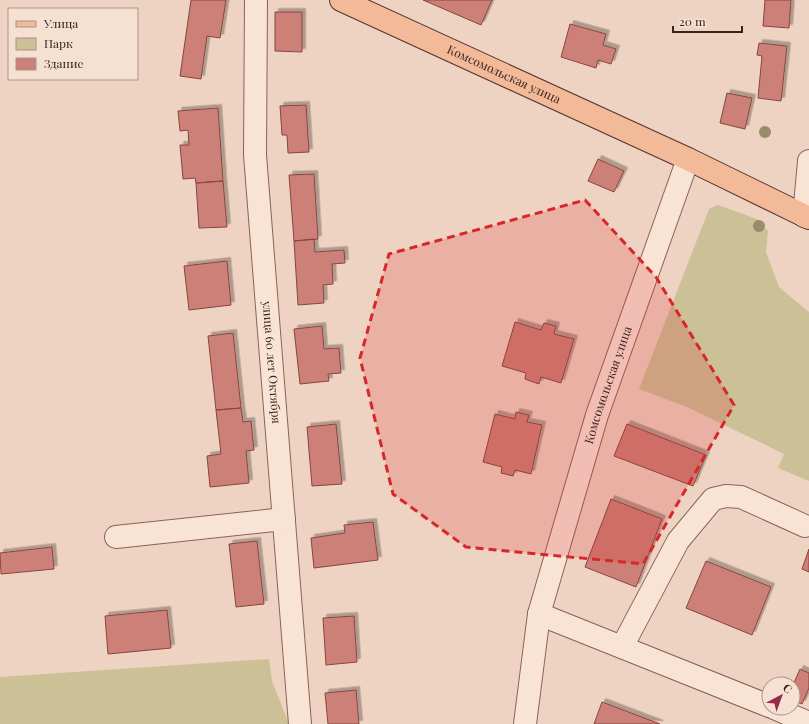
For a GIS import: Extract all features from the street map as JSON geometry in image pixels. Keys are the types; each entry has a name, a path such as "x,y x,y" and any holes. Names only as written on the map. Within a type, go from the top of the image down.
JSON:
{"main road":[{"name":"Комсомольская улица","path":"341,0 688,159 807,217"}],"street":[{"name":"улица 60 лет Октября","path":"256,0 255,155 300,724"},
{"name":"Комсомольская улица","path":"525,724 539,614 598,415 688,159"},
{"path":"807,217 809,161"},
{"path":"622,647 678,541 713,499 726,496 741,497 805,526"},
{"path":"116,537 284,519"},
{"path":"539,614 761,703"},
{"path":"792,716 809,723"}],"highlighted area":[{"path":"585,200 656,277 734,405 643,564 466,547 393,494 360,358 389,254"}],"green space":[{"path":"718,205 757,219 768,231 766,252 779,287 809,312 809,481 778,468 784,454 687,407 639,389 709,209"},
{"path":"269,659 272,681 289,724 0,724 0,677"}],"building":[{"path":"191,0 226,0 220,38 207,36 201,79 180,76"},
{"path":"423,0 492,0 481,25"},
{"path":"765,0 791,0 789,28 763,26"},
{"path":"275,12 302,12 302,52 275,51"},
{"path":"570,24 606,34 603,45 616,49 611,64 598,60 596,68 561,57"},
{"path":"759,43 787,46 781,101 758,98 762,56 757,55"},
{"path":"727,93 752,98 745,129 720,123"},
{"path":"306,105 309,152 288,153 287,135 282,135 280,106"},
{"path":"218,108 223,181 196,183 195,178 183,179 180,145 189,145 188,130 180,131 178,111"},
{"path":"598,159 624,171 614,192 588,181"},
{"path":"314,174 318,239 294,241 289,175"},
{"path":"223,181 227,227 199,228 196,183"},
{"path":"314,239 315,252 344,250 345,263 332,264 333,284 323,285 324,303 298,305 294,241"},
{"path":"227,261 231,305 189,310 184,266"},
{"path":"515,322 541,330 544,323 556,326 554,334 574,339 561,383 541,377 539,384 525,379 526,373 502,366"},
{"path":"322,326 324,349 339,348 341,373 328,374 329,381 300,384 294,329"},
{"path":"233,333 241,408 216,410 208,336"},
{"path":"241,408 243,422 251,421 254,450 246,451 249,483 210,487 207,456 221,454 216,410"},
{"path":"516,412 529,415 527,422 542,425 531,474 515,470 513,476 501,473 502,467 483,462 495,414 515,419"},
{"path":"336,424 342,484 312,486 307,427"},
{"path":"627,424 706,455 693,486 614,456"},
{"path":"611,499 662,519 636,587 585,567"},
{"path":"373,522 378,560 314,568 311,538 345,533 344,525"},
{"path":"257,541 264,604 236,607 229,544"},
{"path":"52,547 54,569 1,574 0,553"},
{"path":"809,549 809,572 802,569"},
{"path":"706,561 771,587 752,635 686,608"},
{"path":"167,610 171,648 108,654 105,616"},
{"path":"354,616 357,662 326,665 323,618"},
{"path":"800,669 809,673 809,688 802,704 801,676 797,676"},
{"path":"356,690 359,724 328,724 325,693"},
{"path":"602,702 660,724 594,724"}]}
